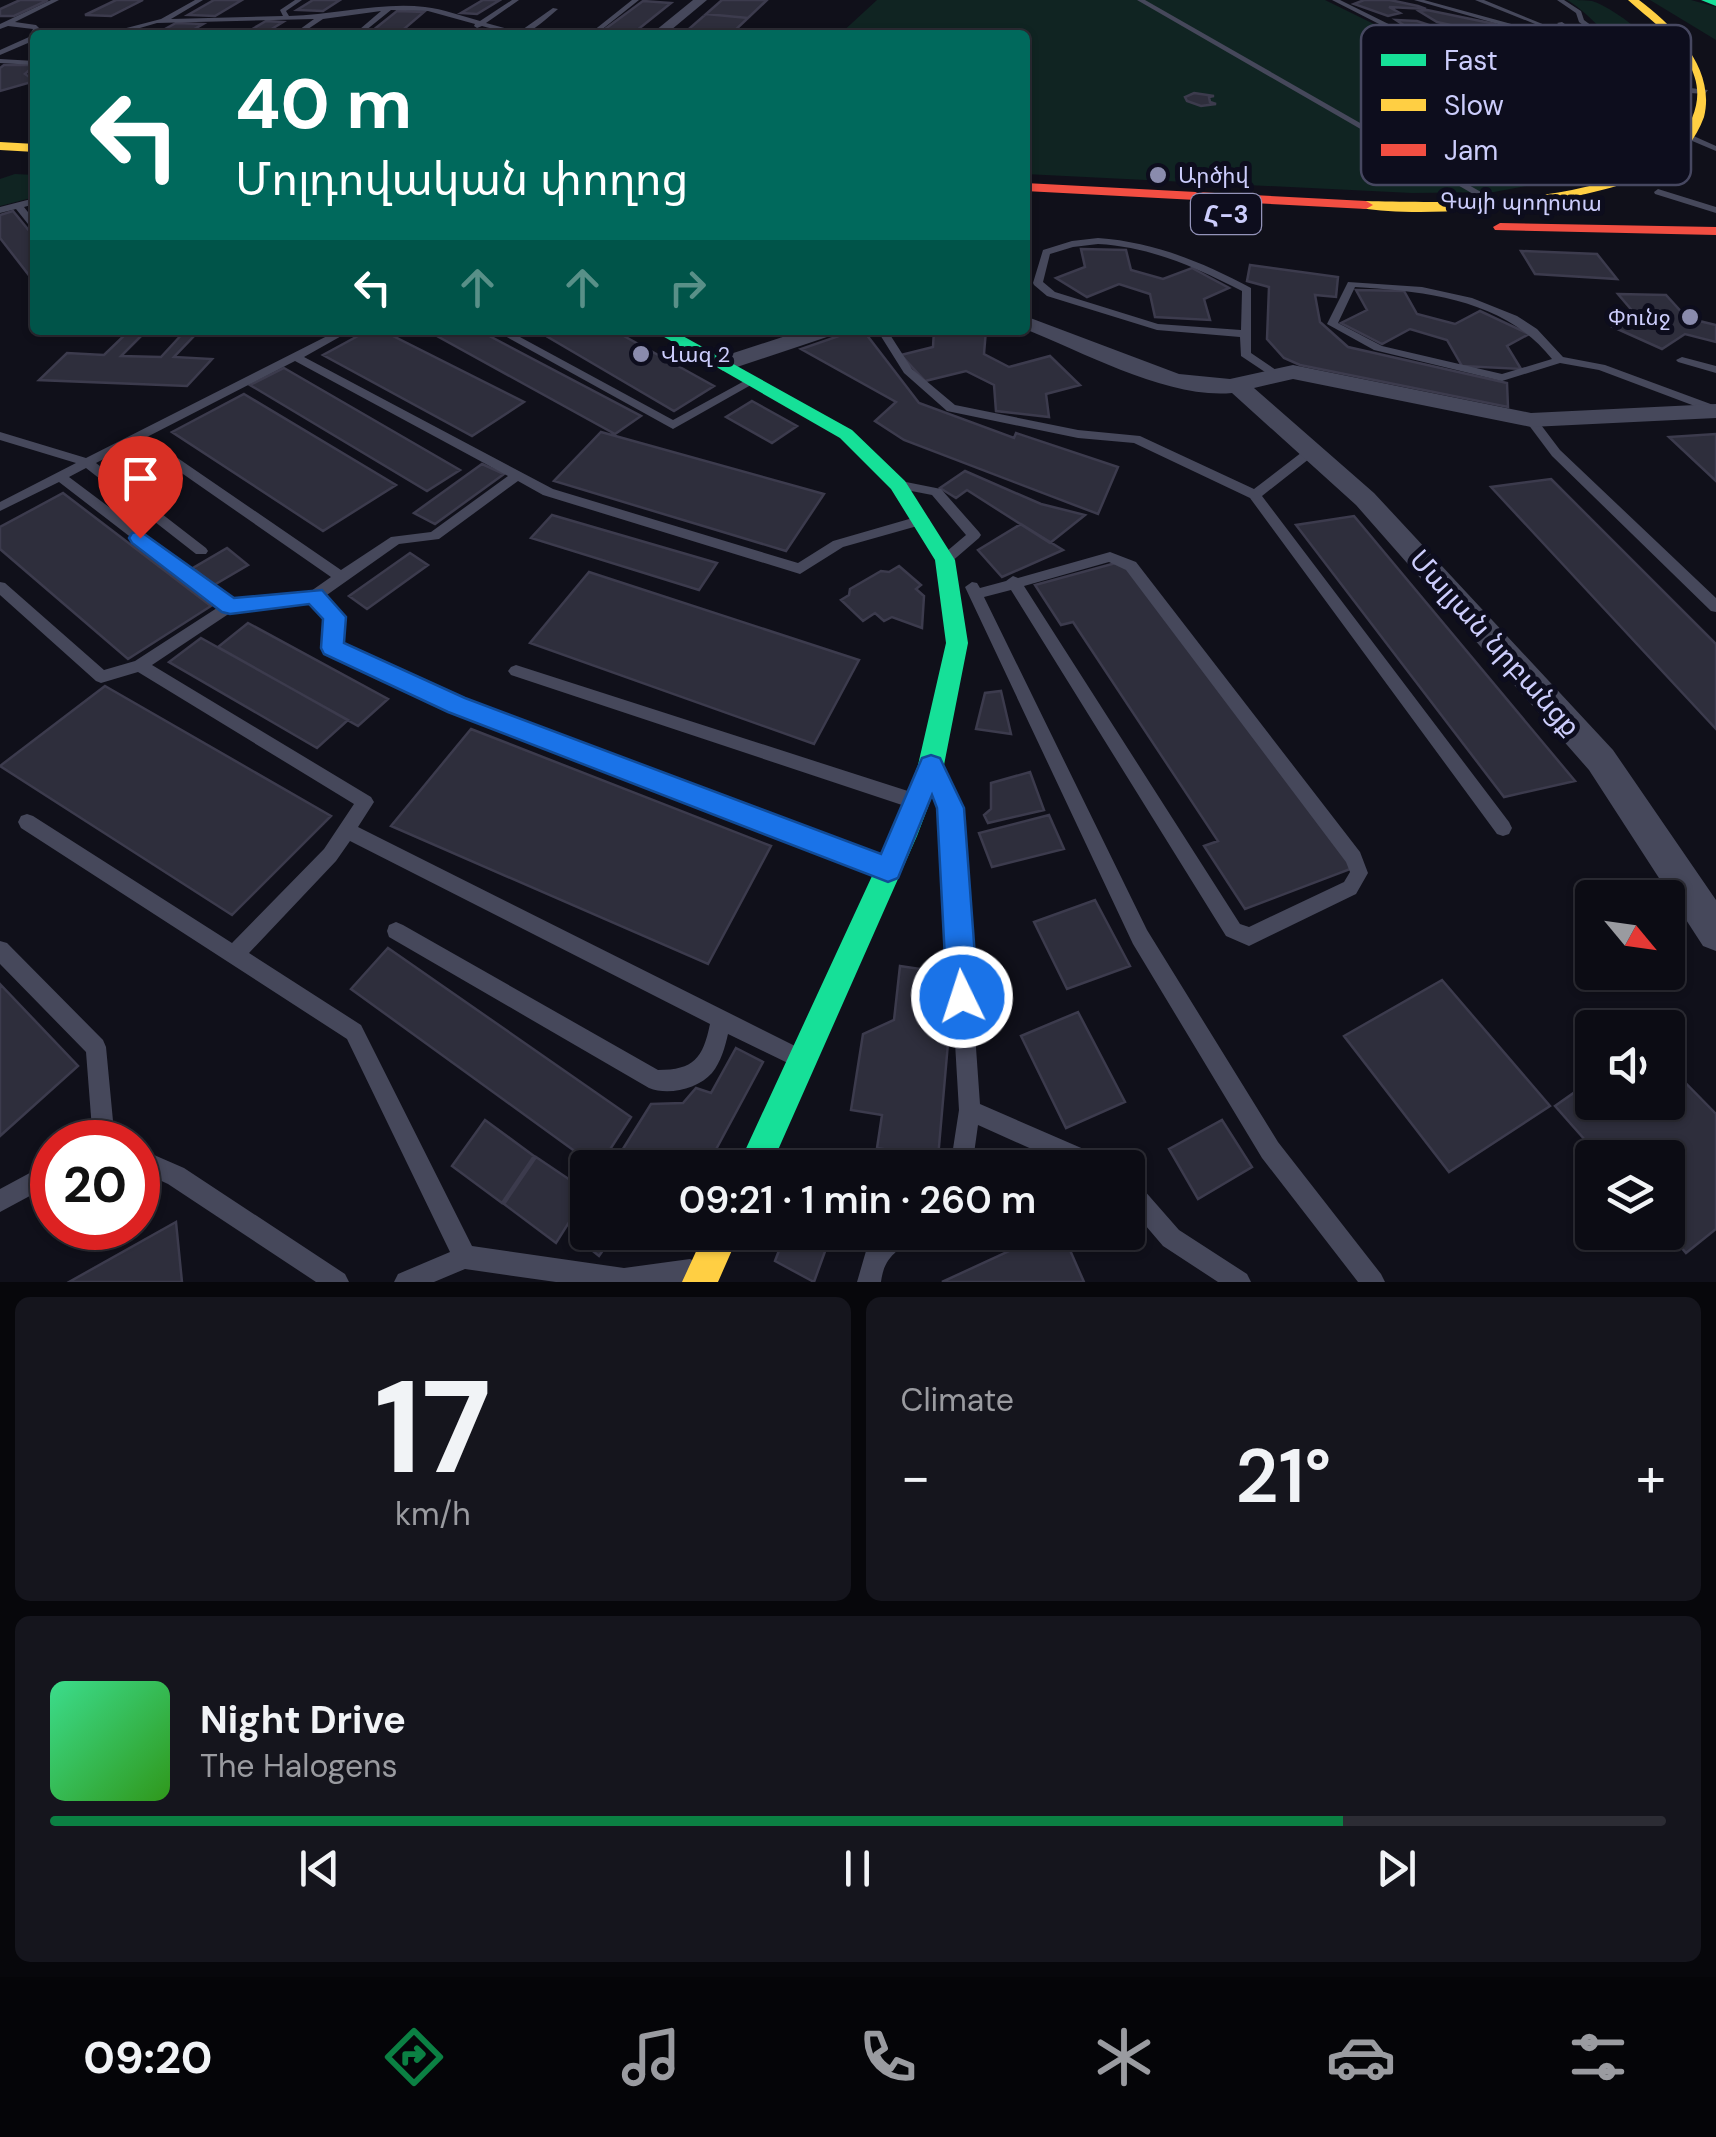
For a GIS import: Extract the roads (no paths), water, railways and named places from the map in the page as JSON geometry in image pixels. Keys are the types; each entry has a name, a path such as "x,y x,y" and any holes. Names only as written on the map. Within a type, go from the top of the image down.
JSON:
{"main road":[{"path":"1610,0 1655,25"},
{"path":"1633,0 1668,25"},
{"path":"1706,0 1716,2"},
{"path":"1692,134 1706,108 1705,53"},
{"path":"0,132 30,133"},
{"path":"0,146 30,148"},
{"name":"Գայի պողոտա","path":"1030,186 1404,207 1498,204 1627,185"},
{"path":"1659,185 1687,210 1716,221"},
{"name":"Գայի պողոտա","path":"1030,203 1427,225 1716,231"},
{"path":"669,335 846,434 898,485 945,560 957,643 931,766 761,1150"},
{"path":"703,1276 715,1250"}],"street":[{"path":"663,30 701,0"},
{"path":"1030,324 1172,380 1208,386 1237,385 1272,372 1328,378 1531,420 1716,411"},
{"path":"723,364 810,335"},
{"name":"Մալյան նրբանցք","path":"1237,385 1365,500 1601,760 1716,934"}],"lane":[{"path":"2,25 56,0"},
{"path":"127,30 162,20 200,0"},
{"path":"287,17 282,11 299,0"},
{"path":"362,30 400,0"},
{"path":"462,30 516,0"},
{"path":"597,30 636,0"},
{"path":"1140,0 1361,126"},
{"path":"1336,0 1345,0"},
{"path":"1336,0 1386,25"},
{"path":"1417,0 1510,25"},
{"path":"1478,0 1542,24"},
{"path":"1560,0 1579,12 1581,21"},
{"path":"162,20 321,17 389,8 428,10 498,30"},
{"path":"527,30 554,9"},
{"path":"302,30 321,17"},
{"path":"1537,25 1581,21 1587,25"},
{"path":"2,25 34,26 37,30"},
{"path":"0,53 30,40"},
{"path":"0,61 30,63"},
{"path":"1691,90 1705,92"},
{"path":"1692,134 1716,150"},
{"path":"1465,185 1498,204"},
{"path":"1663,185 1716,210"},
{"path":"0,210 30,202"},
{"path":"18,205 30,221"},
{"path":"1246,334 1157,327 1051,294 1038,283 1046,252 1070,242 1127,241 1197,263 1247,290 1246,354 1272,372"},
{"path":"1558,360 1534,332 1472,301 1398,285 1352,284 1332,324 1378,348 1502,378 1558,360 1601,367 1716,411"},
{"path":"0,507 337,335"},
{"path":"508,335 673,424 752,380"},
{"path":"885,335 908,371 951,408 1078,434 1136,439 1255,495 1503,828"},
{"path":"294,356 548,492 800,569 838,544 923,520"},
{"path":"1682,360 1716,370"},
{"path":"1531,420 1556,454 1716,607"},
{"path":"0,436 86,462 200,551"},
{"path":"137,436 341,577"},
{"path":"1255,495 1310,452"},
{"path":"60,476 230,606"},
{"path":"0,587 101,677 140,665 230,606 314,596 396,540 434,536 517,476"},
{"path":"898,485 936,492 974,535 945,560 978,594 1016,685 1062,770 1140,937 1270,1150 1373,1282"},
{"path":"978,594 1012,581 1110,557 1131,566 1354,858 1358,874 1350,888 1249,936 1233,930 1012,581"},
{"path":"314,596 334,617 332,648 457,705 888,870"},
{"path":"140,665 365,802 330,854 234,954"},
{"path":"516,670 917,802"},
{"path":"931,766 950,808 970,1110 964,1150"},
{"path":"26,822 354,1032 465,1257"},
{"path":"346,830 802,1060"},
{"path":"396,931 656,1082 680,1082 699,1073 716,1046 721,1019"},
{"path":"0,950 96,1047 102,1120"},
{"path":"970,1110 1060,1150"},
{"path":"160,1169 337,1282"},
{"path":"0,1201 30,1184"},
{"path":"1145,1209 1170,1238 1239,1282"},
{"path":"869,1282 871,1263 879,1250"},
{"path":"406,1282 465,1257 624,1280 703,1276"}],"place":[{"name":"Արծիվ","path":"1158,175"},
{"name":"Փունջ","path":"1690,317"},
{"name":"Վազ 2","path":"641,354"}]}
